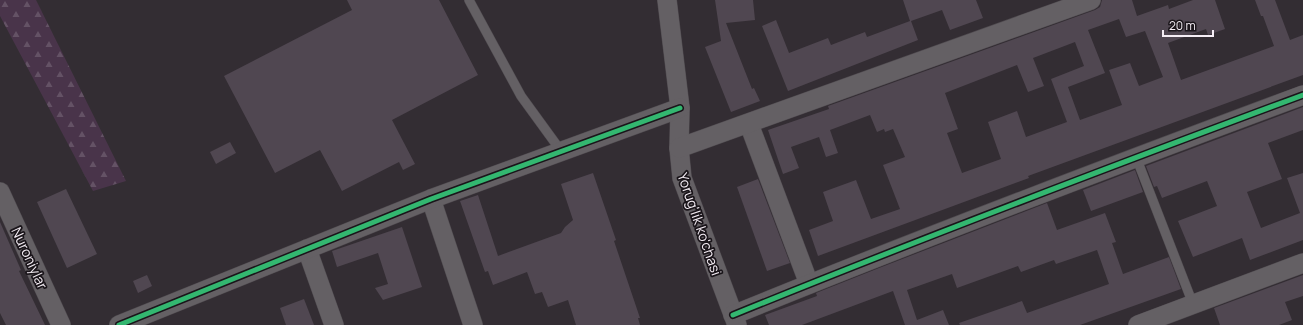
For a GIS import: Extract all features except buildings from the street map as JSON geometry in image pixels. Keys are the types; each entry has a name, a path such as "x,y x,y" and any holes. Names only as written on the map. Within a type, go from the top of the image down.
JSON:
{"street":[{"name":"Yorug'lik ko'chasi","path":"667,0 680,108 679,148 682,178 735,320"},
{"path":"679,148 1091,0"},
{"path":"735,320 809,284 1136,157 1303,95"},
{"path":"119,325 431,199 680,108"},
{"path":"749,124 809,284"},
{"name":"Nuroniylar","path":"0,192 61,325"},
{"path":"431,199 473,325"},
{"path":"307,250 334,325"},
{"path":"1138,325 1303,262"}],"lane":[{"path":"469,0 521,96 560,151"},
{"path":"1136,157 1193,304"}],"green space":[{"path":"0,0 36,0 126,181 93,191 0,16"}],"cycle path":[{"path":"733,315 1017,203 1303,95"},
{"path":"119,325 431,199 680,108"}]}
